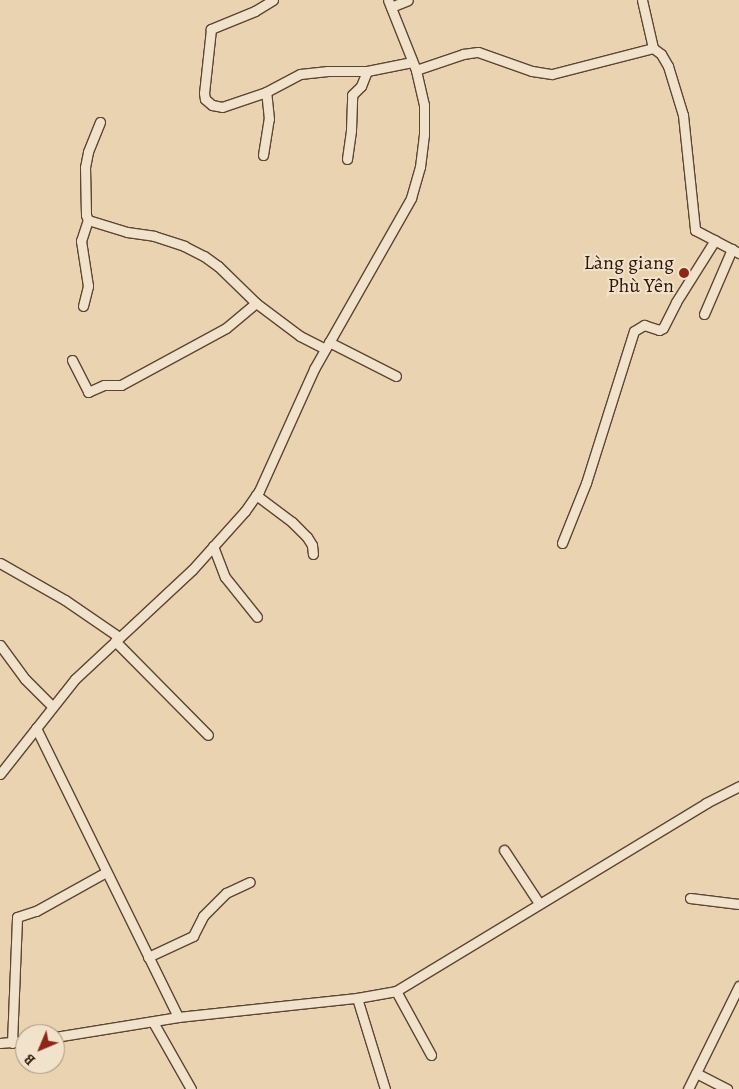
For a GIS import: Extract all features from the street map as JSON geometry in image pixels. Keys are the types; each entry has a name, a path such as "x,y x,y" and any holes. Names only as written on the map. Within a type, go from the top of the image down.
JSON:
{"street":[{"path":"273,0 255,11 211,30 204,93 205,99 212,105 222,106 266,92 300,74 328,71 367,71 414,66 478,52 532,72 552,74 654,48"},
{"path":"0,774 75,679 192,570 256,495 270,469 327,345 411,198 420,167 424,135 424,105 414,66 389,4 408,0"},
{"path":"642,0 654,48 661,54 668,66 683,115 695,230 736,251 704,314"},
{"path":"347,159 351,130 352,96 361,86 367,71"},
{"path":"263,155 269,119 266,92"},
{"path":"83,306 88,286 82,241 88,220 86,215 85,167 88,152 100,122"},
{"path":"88,220 126,232 154,236 191,249 218,266 256,303 300,336 327,345 396,376"},
{"path":"562,543 586,483 634,331 644,325 659,330 663,328 676,302 715,240"},
{"path":"72,360 88,392 104,385 121,385 226,328 256,303"},
{"path":"256,495 292,522 307,537 312,545 313,554"},
{"path":"213,546 225,577 257,617"},
{"path":"0,562 65,600 117,639 208,735"},
{"path":"0,645 25,680 52,706"},
{"path":"36,728 178,1018"},
{"path":"65,1035 178,1018 357,998 396,990 706,802 739,786"},
{"path":"504,850 540,904"},
{"path":"12,1043 17,917 36,911 106,872"},
{"path":"148,957 193,936 203,916 226,893 250,882"},
{"path":"690,898 739,904"},
{"path":"688,1089 739,986"},
{"path":"396,990 431,1055"},
{"path":"357,998 385,1089"},
{"path":"152,1022 191,1089"},
{"path":"0,1043 15,1043"},
{"path":"696,1074 727,1089"}],"place":[{"name":"Làng giang Phù Yên","path":"684,273"}]}
